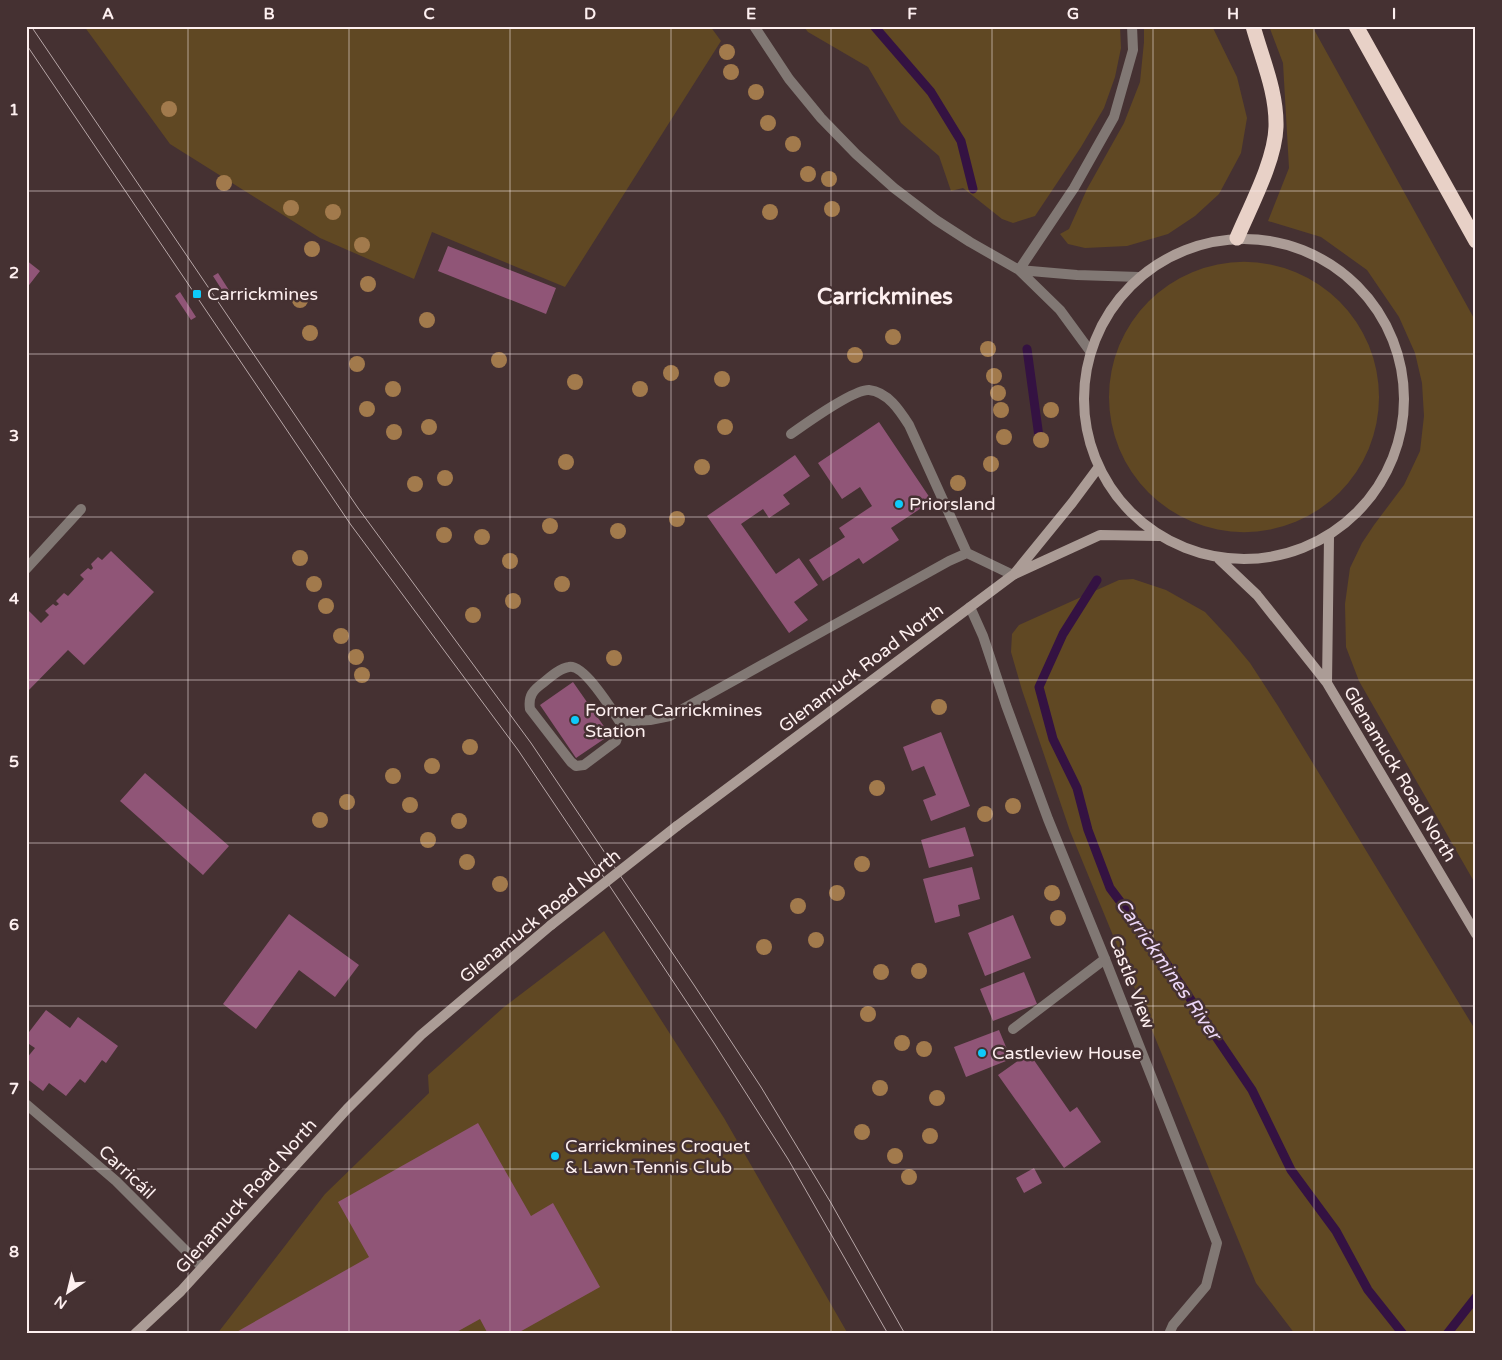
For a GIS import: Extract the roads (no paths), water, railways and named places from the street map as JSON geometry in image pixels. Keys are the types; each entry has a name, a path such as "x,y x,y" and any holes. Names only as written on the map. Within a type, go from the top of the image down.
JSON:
{"highway":[{"path":"1237,238 1270,160 1276,127 1273,93 1253,26"},
{"path":"1356,26 1476,241"}],"main road":[{"path":"1237,238 1275,241 1311,253 1339,270 1363,291 1386,322 1400,358 1405,407 1395,456 1380,486 1360,512 1329,537 1301,550 1270,559 1219,559 1188,550 1158,536 1126,509 1098,468 1089,444 1083,409 1085,374 1090,351 1109,311 1139,277 1178,252 1206,242 1237,238"},
{"name":"Glenamuck Road North","path":"1013,575 1098,468"},
{"name":"Glenamuck Road North","path":"135,1334 182,1290 347,1109 421,1035 551,925 677,826 1013,575 1100,535 1158,536"},
{"name":"Glenamuck Road North","path":"1327,683 1329,537"},
{"name":"Glenamuck Road North","path":"1219,559 1257,595 1327,683 1476,934"}],"street":[{"path":"754,26 789,79 821,118 856,154 894,188 936,220 1019,270 1060,310 1090,351"},
{"path":"1019,270 1074,188 1114,116 1133,50 1132,26"},
{"path":"1019,270 1077,275 1139,277"},
{"path":"791,434 856,393 869,390 885,396 898,407 909,425 968,552 1013,575"},
{"path":"26,570 81,509"},
{"path":"620,722 650,720 670,716 968,552"},
{"name":"Castle View","path":"970,607 983,636 1048,819 1217,1243 1206,1286 1173,1325 1169,1334"},
{"path":"571,666 578,668 586,676 620,722 621,727 616,741 584,765 576,766 530,708 529,701 535,688 563,669 571,666"},
{"path":"1013,1029 1105,959"},
{"name":"Carricáil","path":"26,1104 116,1180 202,1267"}],"waterway":[{"name":"Carrickmines River","path":"874,26 931,92 961,141 973,189"},
{"name":"Carrickmines River","path":"1027,349 1039,437"},
{"name":"Carrickmines River","path":"1097,580 1063,634 1039,687 1053,739 1077,788 1088,830 1110,888 1162,957 1252,1090 1291,1170 1336,1231 1368,1290 1403,1334"},
{"path":"1447,1334 1476,1297"}],"tram line":[{"path":"31,26 358,508 531,743 694,985 761,1087 831,1203 905,1334"},
{"path":"26,44 351,525 518,750 609,885 788,1159 888,1334"}],"place":[{"name":"Carrickmines","path":"197,294"},
{"name":"Priorsland","path":"899,504"},
{"name":"Former Carrickmines Station","path":"575,720"},
{"name":"Castleview House","path":"982,1053"},
{"name":"Carrickmines Croquet & Lawn Tennis Club","path":"555,1156"}],"district":[{"name":"Carrickmines","path":"885,297"}]}
